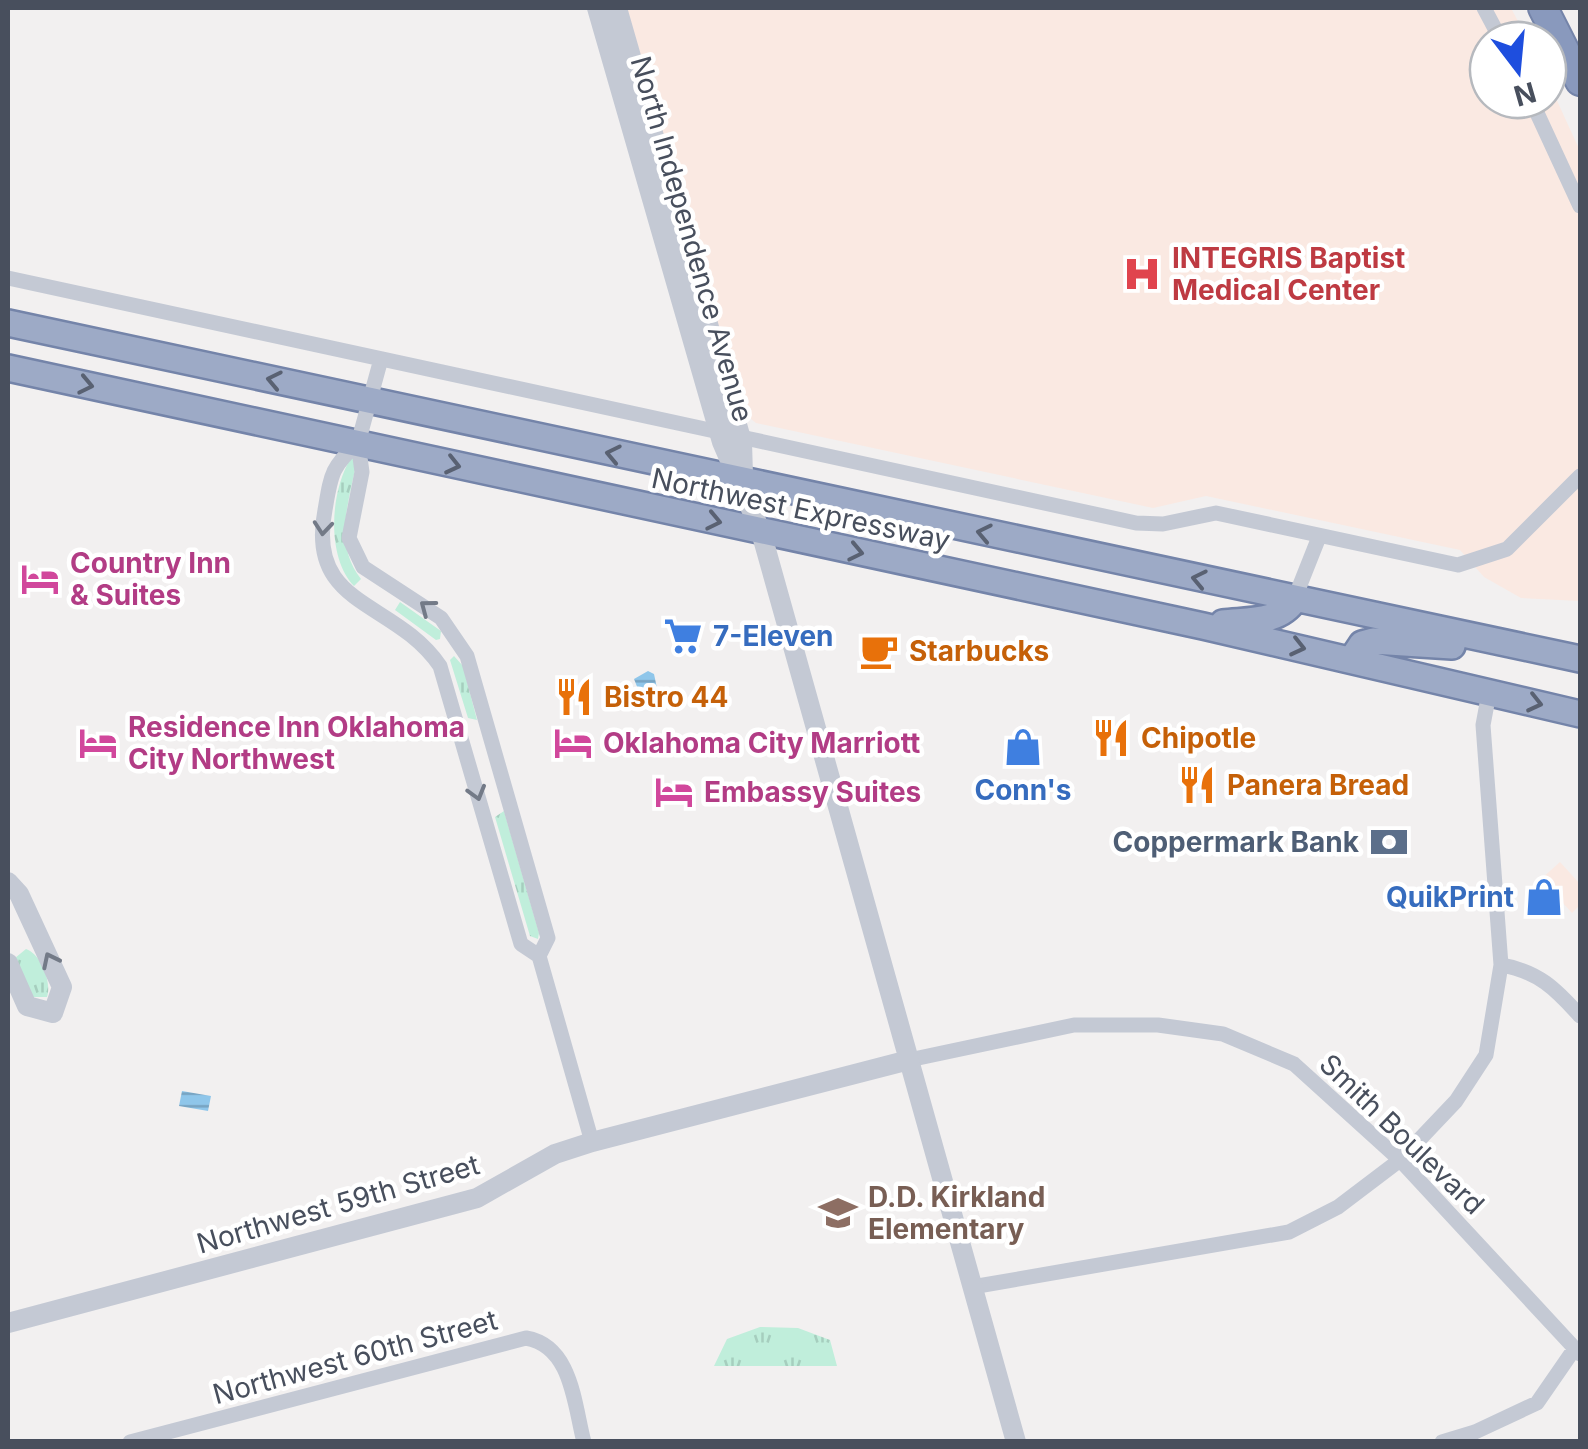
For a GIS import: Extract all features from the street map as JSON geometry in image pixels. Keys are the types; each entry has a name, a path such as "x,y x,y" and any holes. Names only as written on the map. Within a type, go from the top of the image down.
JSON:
{"highway":[{"path":"1543,8 1580,81"},
{"name":"Northwest Expressway","path":"8,323 1580,659"},
{"name":"Northwest Expressway","path":"8,368 1203,626 1580,714"},
{"path":"1203,626 1284,614 1294,600"},
{"path":"1352,659 1362,644 1373,641 1532,650"}],"street":[{"name":"North Independence Avenue","path":"597,8 719,432 761,532 1016,1442"},
{"name":"North Independence Avenue","path":"617,8 741,437 743,482"},
{"path":"1539,120 1580,206"},
{"path":"8,278 719,432"},
{"path":"381,359 358,444 362,472 348,538 363,568 440,618 460,644 486,714 548,938 539,956"},
{"name":"Northwest Expressway","path":"741,437 1136,523 1163,524 1216,513 1441,564 1486,559 1507,549 1580,476"},
{"path":"358,444 333,466 320,538 338,585 413,632 440,666 521,944 539,956 592,1142"},
{"path":"1294,600 1319,537"},
{"path":"366,605 384,580"},
{"path":"431,653 460,644"},
{"path":"972,1287 1289,1232 1338,1207 1400,1160 1456,1101 1486,1055 1501,964 1483,725 1489,692"},
{"path":"8,882 19,894 62,987 53,1014 27,1006 8,963"},
{"path":"1501,964 1525,969 1548,981 1580,1016"},
{"name":"Smith Boulevard","path":"909,1060 1074,1025 1158,1025 1223,1034 1294,1064 1400,1160 1578,1351"},
{"name":"Northwest 59th Street","path":"8,1323 478,1198 555,1154 592,1142 909,1060"},
{"name":"Northwest 60th Street","path":"130,1442 526,1338 549,1345 564,1365 584,1442"},
{"path":"1442,1442 1475,1432 1537,1403 1578,1351"}],"shaded area":[{"name":"INTEGRIS Baptist Medical Center","path":"627,8 1511,8 1517,20 1468,20 1468,120 1566,120 1580,151 1580,601 1521,598 1484,577 1460,550 1206,496 1153,508 756,423 746,415"},
{"path":"1560,862 1580,884 1580,905 1572,913 1541,879"}],"green space":[{"path":"351,458 357,460 345,537 352,565 361,579 354,586 339,558 334,524 339,488"},
{"path":"400,602 441,631 440,639 436,640 395,610"},
{"path":"454,656 463,666 477,720 468,718 450,660"},
{"path":"504,811 538,939 530,936 495,817"},
{"path":"26,949 44,969 47,997 32,997 15,958"},
{"path":"760,1327 798,1328 830,1340 837,1366 714,1366 727,1339"}],"water":[{"path":"648,671 654,674 658,693 648,700 642,699 634,679"},
{"path":"182,1091 211,1096 208,1111 179,1106"}],"place":[{"name":"INTEGRIS Baptist Medical Center","path":"1142,274"},
{"name":"Country Inn & Suites","path":"40,579"},
{"name":"7-Eleven","path":"683,636"},
{"name":"Starbucks","path":"879,651"},
{"name":"Bistro 44","path":"574,697"},
{"name":"Chipotle","path":"1111,738"},
{"name":"Residence Inn Oklahoma City Northwest","path":"98,743"},
{"name":"Oklahoma City Marriott","path":"573,743"},
{"name":"Conn's","path":"1023,747"},
{"name":"Panera Bread","path":"1197,785"},
{"name":"Embassy Suites","path":"674,792"},
{"name":"Coppermark Bank","path":"1389,842"},
{"name":"QuikPrint","path":"1544,897"},
{"name":"D.D. Kirkland Elementary","path":"838,1213"}]}
